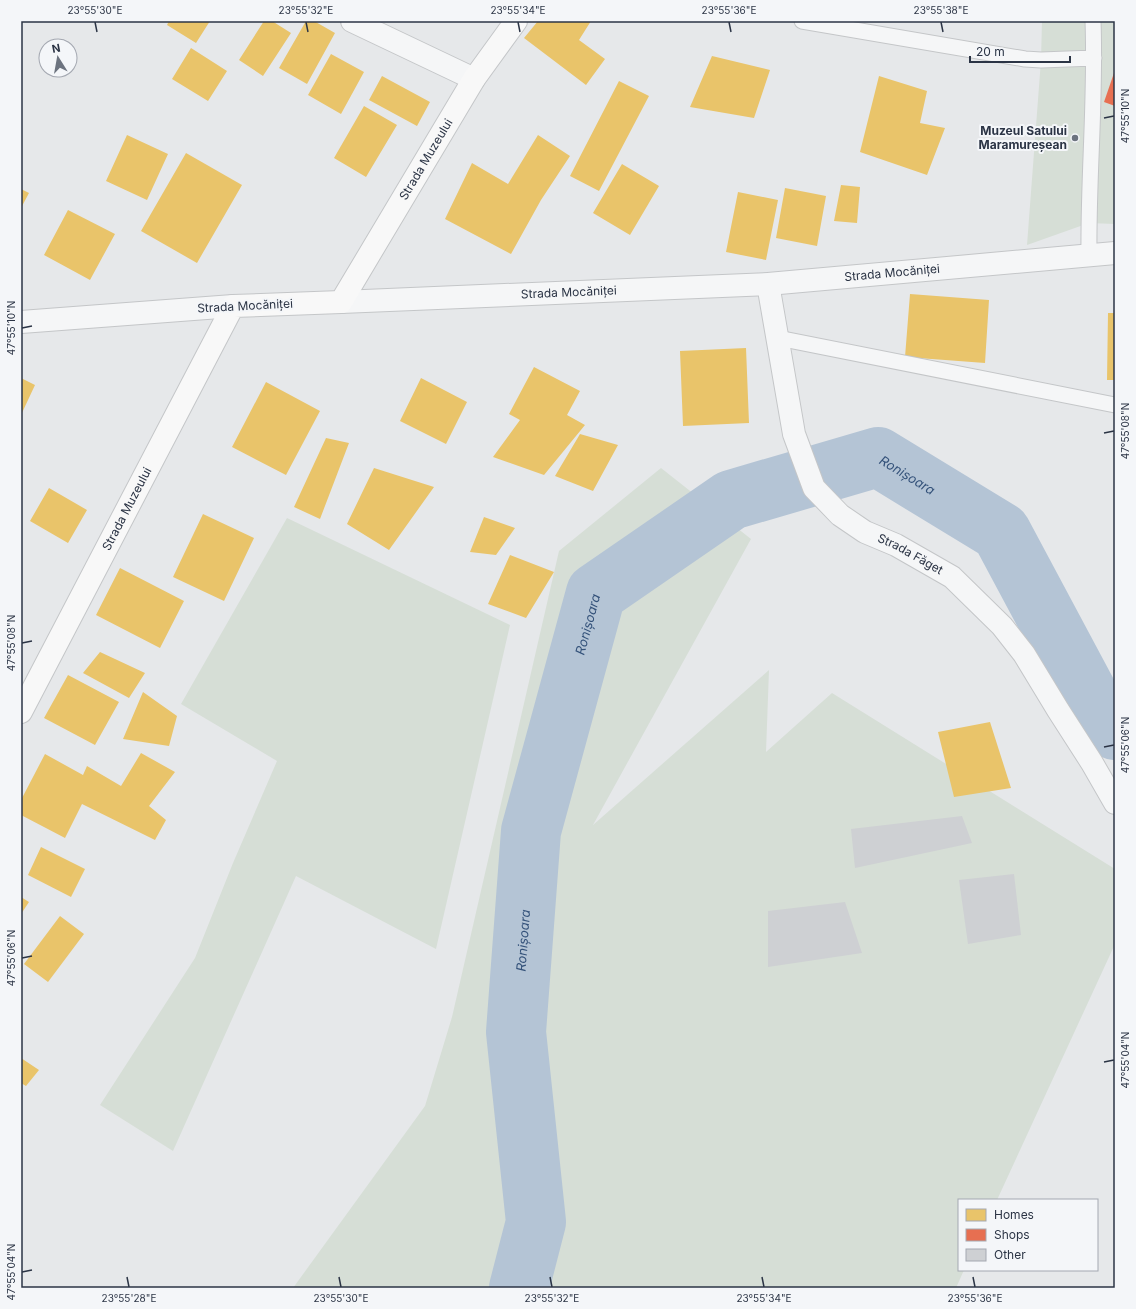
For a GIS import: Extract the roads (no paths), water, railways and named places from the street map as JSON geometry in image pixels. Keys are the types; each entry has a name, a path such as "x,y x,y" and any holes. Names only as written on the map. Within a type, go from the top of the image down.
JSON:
{"street":[{"path":"352,21 474,79"},
{"name":"Strada Muzeului","path":"341,302 474,79 516,21"},
{"name":"Strada Mocăniței","path":"21,322 233,306 768,284 1115,253"},
{"name":"Strada Făget","path":"768,284 794,434 814,488 840,515 865,532 896,545 952,577 1002,626 1024,654 1092,763 1115,803"},
{"name":"Strada Muzeului","path":"21,712 233,306"}],"lane":[{"path":"802,21 1025,59 1041,60 1094,58"},
{"path":"1089,255 1094,58 1093,21"},
{"path":"778,338 1115,405"}],"waterway":[{"name":"Ronișoara","path":"519,1288 536,1222 516,1032 531,831 596,593 731,500 878,457 1001,532 1094,706 1115,730"}],"place":[{"name":"Muzeul Satului Maramureșean","path":"1075,138"}]}
